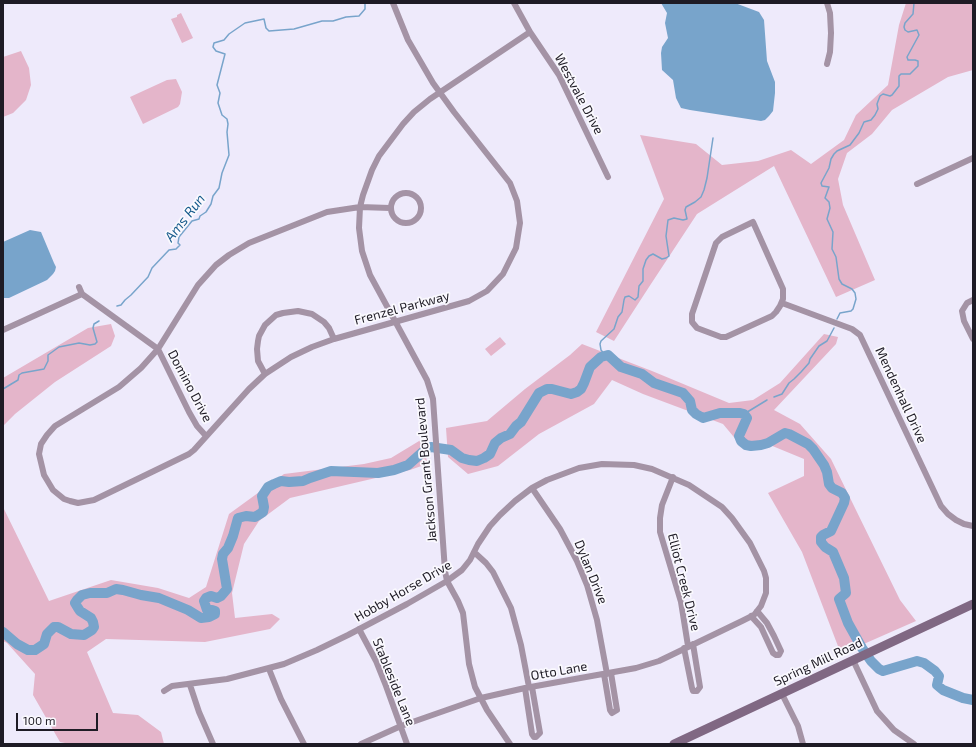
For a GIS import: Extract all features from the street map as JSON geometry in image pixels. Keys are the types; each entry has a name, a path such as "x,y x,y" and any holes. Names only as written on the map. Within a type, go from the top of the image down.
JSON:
{"street":[{"name":"Frenzel Parkway","path":"158,349 141,368 125,382 51,430 41,444 39,454 42,468 53,490 64,498 78,502 94,500 189,454 248,389 265,374 302,351 334,339 464,302 480,296 488,291 503,274 516,248 520,223 516,201 510,182 440,92 408,40 392,3"},
{"name":"Westvale Drive","path":"514,3 530,32 559,75 608,177"},
{"path":"827,3 830,14 831,33 830,52 827,64"},
{"name":"Jackson Grant Boulevard","path":"510,744 481,698 472,677 463,613 447,581 445,571 433,399 427,380 370,275 362,251 359,228 360,207 368,180 379,156 403,124 414,112 440,92 530,32"},
{"path":"917,184 973,158"},
{"path":"403,193 414,195 420,204 421,209 417,218 410,223 405,223 396,220 393,217 390,208 394,198 403,193"},
{"path":"158,349 198,285 228,255 249,243 318,215 360,207 390,208"},
{"path":"753,222 782,286 784,293 782,303 772,316 725,337 721,337 697,328 691,319 692,312 717,241 722,237 753,222"},
{"path":"3,330 82,294 79,287"},
{"name":"Domino Drive","path":"82,294 158,349 189,412 197,426 206,436"},
{"path":"973,300 967,303 962,311 964,321 973,339"},
{"name":"Mendenhall Drive","path":"782,303 849,327 860,335 941,506 956,520 973,526"},
{"path":"265,374 258,361 258,341 265,325 276,315 298,311 312,314 318,317 329,328 334,339"},
{"name":"Hobby Horse Drive","path":"164,691 172,686 190,685 228,679 269,669 317,650 359,629 447,581 467,566 485,534 500,515 514,501 532,488 564,473 602,464 646,468 673,477 695,488 722,508 739,527 750,543 766,578 766,593 764,600 757,611"},
{"name":"Elliot Creek Drive","path":"673,477 662,505 660,532 681,602 689,646 700,687 697,691 693,691 692,688 689,646"},
{"name":"Dylan Drive","path":"532,488 560,529 577,561 587,585 597,620 607,674 617,710 612,713 610,710 607,674"},
{"path":"474,552 494,572 508,601 519,634 540,734 536,737 532,734 529,687"},
{"name":"Spring Mill Road","path":"674,744 973,604"},
{"path":"751,616 761,628 773,653 776,655 781,654 768,623 757,611"},
{"name":"Otto Lane","path":"361,744 400,726 481,698 529,687 607,674 648,665 751,616 757,611"},
{"name":"Stableside Lane","path":"359,629 376,661 407,744"},
{"path":"857,658 877,711 894,730 914,744"},
{"path":"269,669 280,699 304,744"},
{"path":"190,685 199,712 213,744"},
{"path":"782,694 798,726 802,744"}],"shaded area":[{"path":"906,3 973,3 973,70 948,77 892,110 872,134 847,153 838,179 843,205 875,280 836,297 774,166 697,214 614,341 596,332 664,199 640,135 696,144 722,165 758,161 791,150 811,164 844,140 856,115 888,85 899,25"},
{"path":"181,13 193,38 182,43 171,19 177,17 177,15"},
{"path":"21,51 29,68 31,85 26,100 13,113 3,117 3,57"},
{"path":"176,79 182,92 178,107 143,124 130,97 167,80"},
{"path":"111,324 115,336 111,346 55,382 15,414 3,426 3,378 88,328"},
{"path":"824,334 838,337 836,344 774,410 800,424 831,459 900,600 916,621 841,654 802,552 768,493 804,476 804,459 770,445 743,448 723,424 643,394 612,380 594,404 539,434 498,466 468,474 448,457 446,428 487,421 582,344 729,403 753,400 780,383"},
{"path":"500,337 506,344 491,356 485,349"},
{"path":"424,438 427,464 410,470 290,498 259,521 244,544 232,593 235,618 272,614 280,619 270,629 205,642 106,639 87,652 113,713 138,715 161,732 164,744 70,744 60,742 33,695 35,674 7,643 3,641 3,507 49,601 111,580 158,588 189,598 206,587 229,514 284,474 364,464 391,458"}],"water":[{"path":"661,3 735,3 759,12 764,20 767,61 775,82 773,111 765,120 761,121 681,108 676,98 673,80 662,70 662,47 668,38 665,23 667,13"},
{"path":"30,230 41,232 56,267 55,271 47,280 9,298 3,298 3,242"}],"waterway":[{"name":"Ams Run","path":"117,306 121,305 148,277 152,268 169,250 176,249 180,245 178,243 179,237 192,221 199,219 200,216 206,212 211,204 213,196 219,188 222,173 229,155 227,132 228,124 227,119 222,115 218,103 220,93 217,85 225,54 216,51 213,47 214,43 224,40 229,34 245,23 264,19 266,28 269,31 294,29 322,21 333,21 346,17 359,16 365,9 365,3"},
{"path":"837,319 840,313 851,311 853,309 856,299 855,293 852,289 842,284 839,279 836,257 832,249 833,232 827,219 830,208 829,202 825,198 829,187 822,186 821,183 834,154 850,145 859,133 864,122 871,120 875,115 878,109 877,104 880,96 883,94 890,96 892,95 899,86 899,76 901,74 910,74 918,66 918,61 908,60 907,57 919,35 917,30 908,32 904,27 905,23 913,14 914,3"},
{"path":"605,355 601,350 601,341 614,329 618,317 622,312 625,297 629,296 635,300 638,297 639,286 643,281 643,269 646,260 653,254 662,259 669,256 666,236 668,220 674,218 683,220 687,219 685,210 686,207 701,197 707,178 713,138"},
{"name":"Ams Run","path":"3,389 18,380 19,375 22,373 44,369 48,361 48,355 59,347 79,343 90,345 95,344 97,342 93,328 94,324 99,321"},
{"path":"774,397 782,394 789,383 809,363 819,346 827,341 834,328"},
{"path":"3,632 17,644 28,650 35,650 44,644 47,634 54,627 58,627 71,634 84,635 94,627 91,618 78,608 75,603 77,600 82,595 90,593 107,593 116,589 159,598 188,610 201,618 209,617 215,614 215,611 207,610 204,601 206,598 211,596 217,598 221,596 227,589 222,559 223,554 228,548 233,536 238,518 246,516 255,517 263,512 264,507 262,496 268,487 281,481 303,481 331,471 378,473 394,470 408,465 426,449 431,447 451,450 462,458 477,461 490,454 495,443 501,438 510,434 521,422 539,393 547,389 571,394 577,392 581,389 590,367 601,357 608,355 621,367 642,374 654,383 683,393 690,401 692,410 703,418 720,413 744,414 747,418 739,436 741,441 746,445 751,446 768,443 785,433 808,444 824,465 829,484 832,488 842,493 845,498 831,531 821,537 821,542 825,547 833,552 844,578 846,593 839,599 848,623 862,648 871,661 883,671 917,661 924,663 939,676 937,685 943,690 963,698 973,700"},
{"path":"744,414 767,400"}]}
